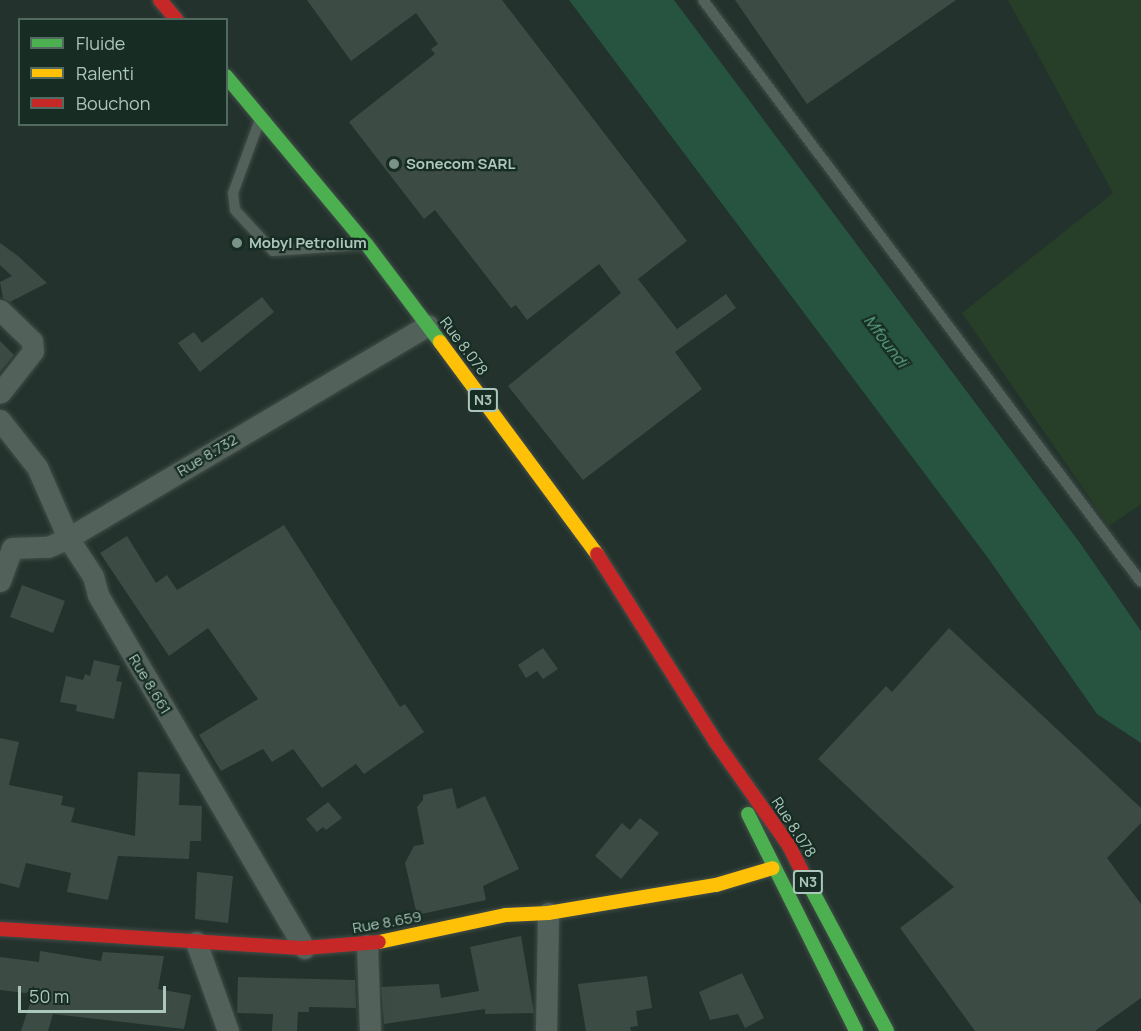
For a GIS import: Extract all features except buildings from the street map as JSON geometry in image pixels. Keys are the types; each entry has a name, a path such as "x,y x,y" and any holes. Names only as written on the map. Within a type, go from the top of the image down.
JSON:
{"main road":[{"path":"160,0 175,18"},
{"name":"Rue 8.078","path":"228,78 367,245 582,531 715,741 788,844 887,1031"},
{"name":"Rue 8.078","path":"715,741 773,868 856,1031"},
{"name":"Rue 8.659","path":"0,929 304,948 367,945 506,915 548,913 716,885 773,868"}],"street":[{"path":"0,310 32,341 33,351 0,393"},
{"name":"Rue 8.732","path":"0,581 6,547 48,547 68,538 428,326"},
{"name":"Rue 8.661","path":"0,420 37,467 68,538 93,576 98,595 304,948"},
{"path":"546,1031 548,913"},
{"path":"196,942 228,1031"},
{"path":"367,945 370,1031"}],"lane":[{"path":"703,0 1141,582"},
{"path":"261,116 233,193 235,210 273,251 367,245"}],"shaded area":[{"path":"1008,0 1141,0 1141,504 1109,526 962,313 1113,193"}],"water":[{"name":"Mfoundi","path":"569,0 674,0 1080,543 1141,631 1141,743 1097,714 988,558"}],"traffic: fast":[{"path":"228,78 367,245 440,342"},
{"path":"748,814 856,1031"},
{"path":"806,879 887,1031"}],"traffic: slow":[{"path":"440,342 597,554"},
{"path":"379,942 506,915 548,913 716,885 773,868"}],"traffic: jam":[{"path":"160,0 175,18"},
{"path":"597,554 715,741 788,844 806,879"},
{"path":"0,929 304,948 379,942"}],"place":[{"name":"Sonecom SARL","path":"394,164"},
{"name":"Mobyl Petrolium","path":"237,243"}]}
